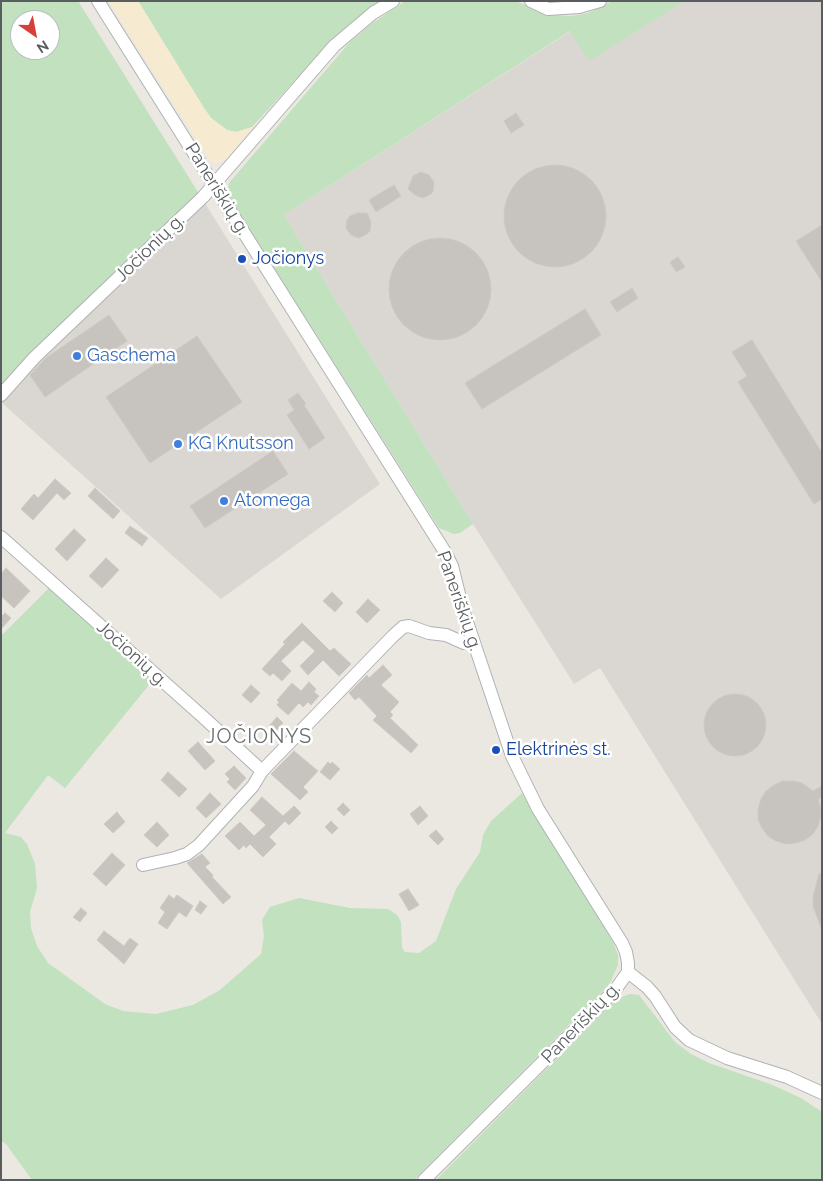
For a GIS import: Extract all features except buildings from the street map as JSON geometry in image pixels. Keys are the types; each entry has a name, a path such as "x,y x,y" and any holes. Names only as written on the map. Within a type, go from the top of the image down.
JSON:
{"street":[{"name":"Paneriškių g.","path":"98,1 446,552 452,566 472,639 504,733 525,783 538,809 622,943 628,963 628,972 615,990 424,1180"},
{"name":"Jočionių g.","path":"1,395 34,358 214,185 334,46 373,14 393,1"},
{"path":"531,1 548,9 579,7 600,1"},
{"name":"Jočionių g.","path":"1,537 262,772"},
{"path":"143,865 187,854 200,845 253,786 262,772 392,636 403,627 409,626 429,633 446,635 464,642 472,639"},
{"path":"628,972 639,979 651,991 676,1027 689,1040 727,1058 787,1077 822,1093"}],"shaded area":[{"path":"685,1 822,1 822,1024 600,668 574,684 473,524 284,215 571,31 589,60"},
{"path":"198,192 380,484 221,599 1,402 1,385"}],"green space":[{"path":"1,1 78,1 198,192 1,385"},
{"path":"138,1 380,1 335,37 252,127 236,132 227,130 211,118"},
{"path":"405,1 515,1 552,15 571,16 588,13 613,1 685,1 589,61 570,31 284,215 473,524 460,533 454,534 439,528 227,191 229,183 350,42 370,25"},
{"path":"50,587 153,680 65,788 48,775 5,833 21,837 27,844 35,864 37,888 30,912 31,928 37,946 48,963 105,1004 123,1011 156,1014 193,1005 220,990 261,954 264,936 262,920 270,907 299,898 350,908 388,909 397,915 401,922 402,948 405,952 419,953 436,941 456,889 480,852 483,835 491,821 522,793 613,942 618,955 618,965 609,985 414,1180 32,1180 6,1144 1,1141 1,633 3,634"},
{"path":"630,994 639,995 675,1042 691,1054 709,1063 770,1084 801,1098 822,1112 822,1180 436,1180 616,999"}],"sand":[{"path":"108,1 138,1 211,118 227,130 236,132 252,127 227,159 215,164 208,158"}],"place":[{"name":"Jočionys","path":"242,259"},
{"name":"Gaschema","path":"77,356"},
{"name":"KG Knutsson","path":"178,444"},
{"name":"Atomega","path":"224,501"},
{"name":"Elektrinės st.","path":"496,750"}],"district":[{"name":"JOČIONYS","path":"259,737"}]}
